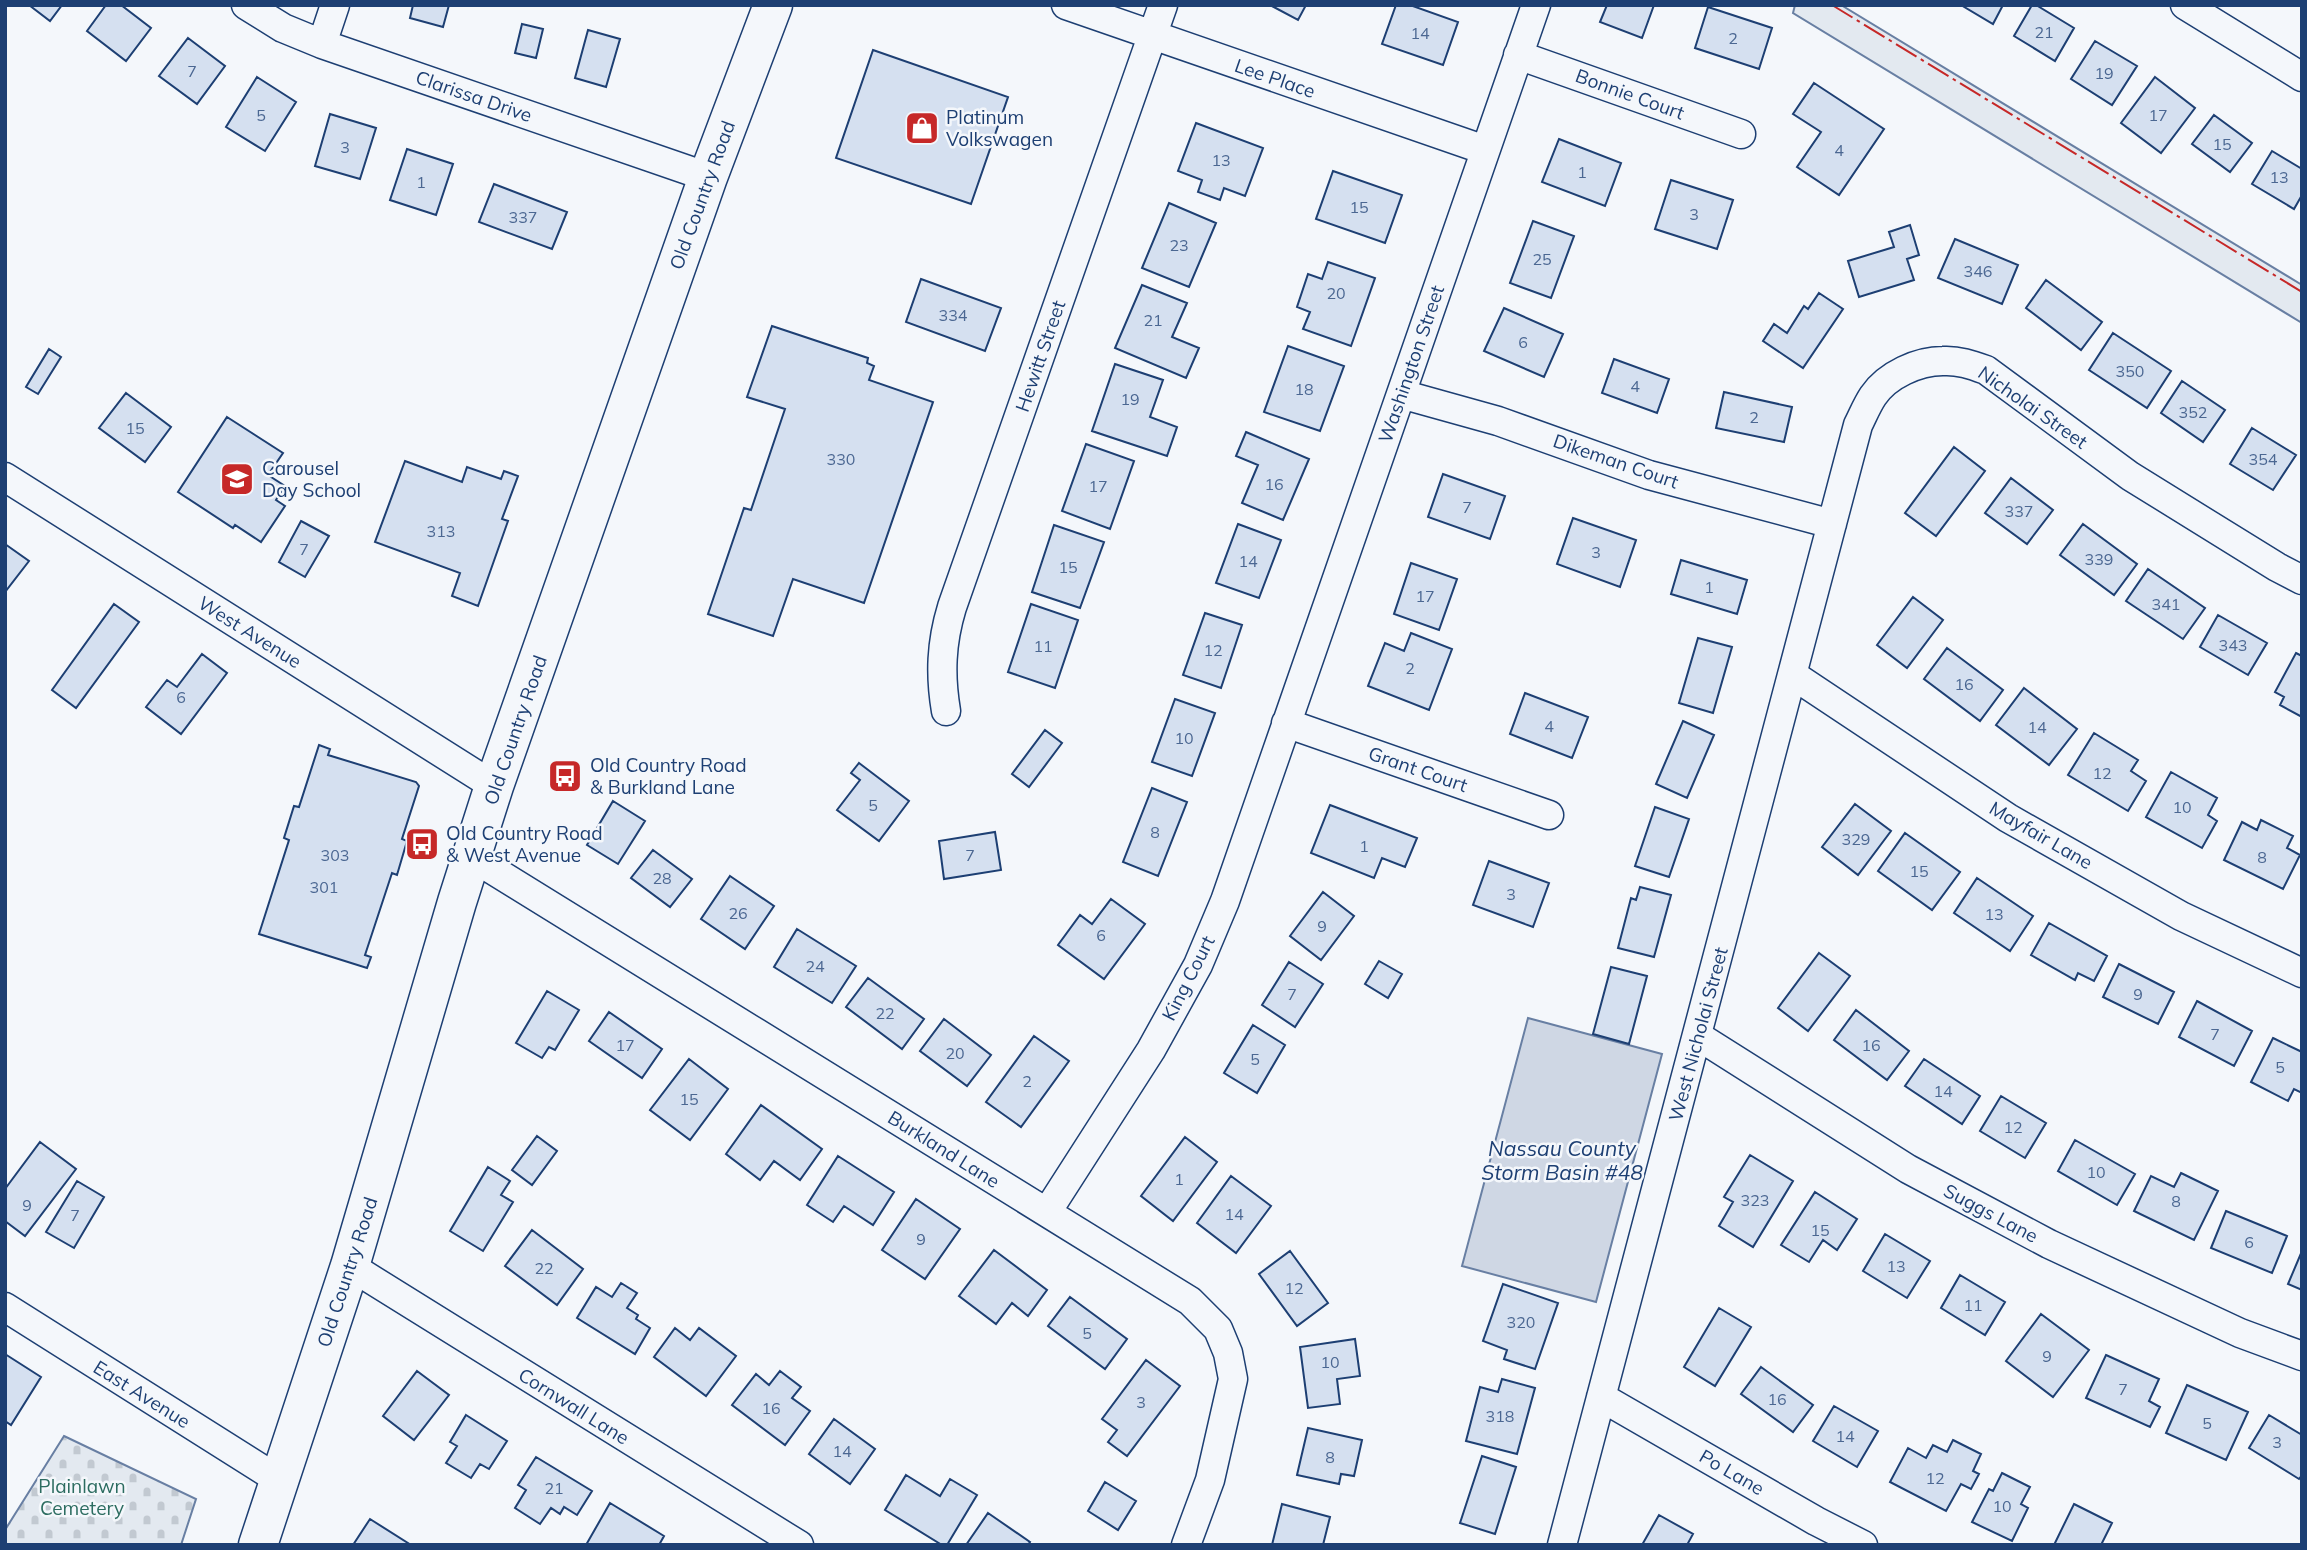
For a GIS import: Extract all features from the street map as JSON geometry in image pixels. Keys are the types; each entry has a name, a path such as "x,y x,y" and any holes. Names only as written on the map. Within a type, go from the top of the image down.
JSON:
{"main road":[{"name":"Old Country Road","path":"258,1545 350,1266 457,902 494,786 708,177 773,5"}],"street":[{"name":"Clarissa Drive","path":"246,5 283,29 322,44 708,177"},
{"path":"322,44 335,5"},
{"name":"Lee Place","path":"1066,5 1485,149"},
{"name":"Hewitt Street","path":"946,711 941,680 942,653 952,607 1163,5"},
{"name":"Washington Street","path":"1286,723 1536,5"},
{"path":"2185,5 2302,77"},
{"name":"Bonnie Court","path":"1518,55 1741,134"},
{"name":"Nicholai Street","path":"1832,524 1858,425 1874,394 1888,380 1913,366 1943,361 1969,364 1986,370 2130,476 2302,580"},
{"name":"Dikeman Court","path":"1401,394 1498,421 1649,475 1832,524"},
{"name":"West Avenue","path":"5,477 494,786"},
{"name":"West Nicholai Street","path":"1562,1545 1832,524"},
{"name":"Mayfair Lane","path":"1793,675 2008,818 2181,916 2302,973"},
{"name":"Grant Court","path":"1286,723 1549,815"},
{"name":"King Court","path":"1047,1212 1151,1049 1198,965 1225,901 1286,723"},
{"name":"Burkland Lane","path":"472,858 1190,1301 1218,1329 1228,1353 1233,1380 1210,1480 1186,1545"},
{"name":"Suggs Lane","path":"1698,1036 1908,1169 2049,1244 2240,1333 2302,1356"},
{"name":"Cornwall Lane","path":"350,1266 799,1545"},
{"name":"East Avenue","path":"5,1307 279,1480"},
{"name":"Po Lane","path":"1601,1396 1816,1521 1863,1545"}],"green space":[{"path":"1795,5 1841,5 2302,285 2302,323 1793,13"},
{"name":"Plainlawn Cemetery","path":"64,1436 196,1499 181,1545 5,1545 5,1530"}],"water":[{"name":"Nassau County Storm Basin #48","path":"1528,1018 1662,1054 1596,1302 1462,1266"}],"building":[{"path":"29,5 62,5 50,21"},
{"path":"106,5 121,5 151,28 126,61 87,31"},
{"path":"413,5 449,5 443,27 410,18"},
{"path":"1270,5 1306,5 1298,20"},
{"path":"1396,5 1410,5 1458,22 1443,65 1382,44"},
{"path":"1607,5 1654,5 1642,38 1600,22"},
{"path":"1961,5 2003,5 1993,24"},
{"path":"2032,5 2074,28 2055,61 2014,36"},
{"path":"1708,7 1772,28 1759,69 1695,48"},
{"path":"522,24 543,29 536,58 515,53"},
{"path":"588,30 620,39 606,87 575,78"},
{"path":"188,38 225,66 197,104 159,76"},
{"path":"2095,41 2137,66 2112,105 2071,79"},
{"name":"Platinum Volkswagen","path":"873,50 1008,97 971,204 836,158"},
{"path":"257,77 296,102 265,151 226,127"},
{"path":"2155,77 2195,108 2161,153 2121,123"},
{"path":"1814,83 1884,129 1839,195 1797,167 1821,132 1793,114"},
{"path":"330,114 376,128 360,179 315,166"},
{"path":"2214,115 2252,143 2230,172 2192,144"},
{"path":"1196,123 1263,148 1245,196 1224,188 1220,200 1198,192 1202,180 1178,171"},
{"path":"1559,139 1621,163 1605,206 1542,182"},
{"path":"407,149 453,164 436,215 390,200"},
{"path":"2272,151 2302,169 2302,195 2294,209 2252,184"},
{"path":"1333,171 1402,195 1385,243 1316,219"},
{"path":"1671,180 1733,200 1717,249 1655,229"},
{"path":"494,184 567,212 552,249 479,222"},
{"path":"1169,203 1216,223 1189,287 1142,268"},
{"path":"1533,221 1574,236 1551,298 1510,283"},
{"path":"1910,225 1919,255 1907,259 1914,280 1859,297 1848,261 1894,247 1889,232"},
{"path":"1955,239 2018,265 2002,304 1938,278"},
{"path":"1328,262 1375,278 1351,346 1303,329 1310,312 1297,307 1308,274 1322,279"},
{"path":"921,279 1001,308 985,351 906,322"},
{"path":"2046,280 2102,322 2081,350 2026,308"},
{"path":"1142,285 1187,303 1172,337 1199,348 1186,378 1115,348"},
{"path":"1819,293 1843,309 1803,368 1763,341 1774,324 1787,333 1804,306 1808,309"},
{"path":"1504,308 1563,334 1544,377 1484,351"},
{"path":"772,326 868,358 867,363 874,366 869,380 933,402 864,603 793,579 773,636 708,614 744,508 751,510 785,409 747,397"},
{"path":"2113,333 2171,371 2147,408 2089,370"},
{"path":"1288,346 1344,366 1320,431 1264,412"},
{"path":"49,349 61,357 38,394 26,387"},
{"path":"1614,359 1669,379 1657,413 1602,393"},
{"path":"1115,364 1163,380 1150,417 1177,427 1167,456 1092,431"},
{"path":"2182,381 2225,410 2203,442 2161,413"},
{"path":"1724,392 1792,407 1784,442 1716,428"},
{"path":"126,393 171,427 145,462 99,428"},
{"name":"Carousel Day School","path":"227,417 283,453 268,475 285,486 276,500 285,506 261,542 235,525 233,528 178,492"},
{"path":"2252,428 2296,455 2273,490 2230,464"},
{"path":"1246,432 1309,459 1283,520 1242,503 1258,465 1236,456"},
{"path":"1086,444 1134,461 1110,529 1062,511"},
{"path":"1954,447 1985,471 1936,536 1905,513"},
{"path":"405,461 462,482 467,467 501,479 504,471 518,476 502,519 508,521 478,606 452,596 460,573 375,542"},
{"path":"1443,474 1505,496 1490,539 1428,517"},
{"path":"2011,478 2053,510 2027,544 1985,513"},
{"path":"1573,518 1636,540 1620,587 1557,564"},
{"path":"301,521 329,536 305,577 279,562"},
{"path":"1238,524 1281,540 1259,598 1216,583"},
{"path":"2083,524 2137,564 2114,595 2060,555"},
{"path":"1054,525 1104,542 1080,608 1032,592"},
{"path":"5,544 29,561 5,592"},
{"path":"1681,560 1747,580 1737,614 1671,594"},
{"path":"1411,563 1457,579 1439,630 1394,614"},
{"path":"2148,569 2205,608 2183,639 2126,601"},
{"path":"1913,597 1943,620 1907,668 1877,645"},
{"path":"114,604 139,622 76,708 52,690"},
{"path":"1031,604 1078,620 1055,688 1008,672"},
{"path":"1205,613 1242,625 1221,688 1183,675"},
{"path":"2218,615 2267,643 2248,675 2200,647"},
{"path":"1411,633 1452,649 1429,710 1368,686 1385,643 1404,651"},
{"path":"1698,638 1732,647 1713,713 1679,703"},
{"path":"1947,648 2003,690 1980,721 1924,679"},
{"path":"2296,653 2302,656 2302,717 2280,705 2284,697 2275,692"},
{"path":"202,654 227,673 181,734 146,707 167,680 177,687"},
{"path":"2024,688 2077,729 2049,765 1996,725"},
{"path":"1525,693 1588,717 1572,758 1510,734"},
{"path":"1175,699 1215,713 1192,776 1152,762"},
{"path":"1683,721 1714,735 1687,798 1656,784"},
{"path":"1045,730 1062,743 1029,787 1012,774"},
{"path":"2094,733 2138,760 2131,771 2146,781 2128,811 2068,775"},
{"path":"319,745 330,749 328,755 416,782 419,786 402,839 407,841 397,875 392,873 365,955 371,957 367,968 259,934 289,840 284,838 294,806 299,807"},
{"path":"859,763 909,801 879,841 837,810 860,780 851,773"},
{"path":"2171,772 2217,798 2208,815 2217,821 2202,848 2146,817"},
{"path":"1152,788 1187,802 1158,876 1123,862"},
{"path":"613,801 645,821 618,864 587,845"},
{"path":"1855,804 1891,831 1858,875 1822,847"},
{"path":"1330,805 1417,838 1405,867 1382,858 1374,878 1311,853"},
{"path":"1655,807 1689,819 1669,877 1635,866"},
{"path":"2261,820 2293,836 2287,848 2300,855 2283,889 2224,860 2242,822 2257,830"},
{"path":"995,832 1001,870 944,879 939,841"},
{"path":"1905,833 1960,872 1932,910 1878,871"},
{"path":"653,850 692,879 670,907 631,878"},
{"path":"1489,861 1549,883 1533,927 1473,905"},
{"path":"730,876 774,906 745,949 701,919"},
{"path":"1977,878 2033,916 2010,951 1954,913"},
{"path":"1640,887 1671,895 1654,957 1618,948 1631,898 1636,900"},
{"path":"1323,892 1354,916 1321,960 1290,936"},
{"path":"1111,899 1145,924 1104,979 1058,945 1080,915 1092,924"},
{"path":"2049,923 2107,956 2094,981 2078,973 2075,980 2031,955"},
{"path":"797,929 856,966 832,1003 774,967"},
{"path":"1819,953 1850,976 1808,1031 1778,1008"},
{"path":"1379,961 1402,974 1388,998 1365,984"},
{"path":"1289,962 1323,984 1295,1027 1262,1005"},
{"path":"2119,964 2174,992 2158,1024 2103,997"},
{"path":"1611,967 1647,976 1629,1044 1593,1034"},
{"path":"868,978 924,1019 902,1049 846,1007"},
{"path":"547,991 579,1010 555,1050 549,1047 542,1058 516,1043"},
{"path":"2197,1001 2252,1031 2234,1066 2179,1037"},
{"path":"1856,1010 1909,1051 1887,1080 1834,1040"},
{"path":"609,1012 662,1049 642,1078 589,1041"},
{"path":"944,1019 991,1055 967,1086 920,1051"},
{"path":"1253,1025 1285,1045 1257,1093 1224,1073"},
{"path":"1034,1036 1069,1061 1021,1127 986,1102"},
{"path":"2273,1038 2302,1052 2302,1093 2294,1089 2288,1101 2251,1082"},
{"path":"689,1059 728,1089 690,1140 650,1110"},
{"path":"1924,1059 1980,1096 1962,1124 1905,1086"},
{"path":"2001,1096 2046,1123 2025,1158 1980,1131"},
{"path":"761,1105 822,1149 800,1180 774,1161 760,1180 726,1154"},
{"path":"537,1136 557,1151 532,1185 512,1170"},
{"path":"1185,1137 1217,1162 1173,1221 1141,1196"},
{"path":"2075,1140 2135,1174 2117,1205 2058,1171"},
{"path":"40,1142 76,1169 25,1236 5,1221 5,1189"},
{"path":"1750,1155 1793,1181 1753,1247 1719,1226 1733,1202 1724,1197"},
{"path":"838,1156 894,1192 873,1225 844,1206 833,1222 807,1205"},
{"path":"488,1167 510,1181 501,1195 513,1202 483,1251 450,1231"},
{"path":"2181,1173 2218,1191 2194,1240 2134,1211 2151,1176 2174,1187"},
{"path":"1231,1176 1271,1206 1236,1253 1197,1223"},
{"path":"77,1181 104,1197 74,1248 46,1232"},
{"path":"1815,1192 1857,1219 1837,1250 1823,1240 1809,1262 1781,1245"},
{"path":"916,1199 960,1229 925,1279 882,1250"},
{"path":"2226,1211 2287,1236 2272,1273 2211,1248"},
{"path":"532,1230 583,1269 557,1305 505,1266"},
{"path":"1885,1234 1930,1261 1907,1298 1863,1271"},
{"path":"994,1250 1047,1290 1028,1316 1012,1303 996,1324 959,1296"},
{"path":"1290,1251 1328,1303 1297,1326 1259,1274"},
{"path":"2302,1251 2302,1290 2288,1284"},
{"path":"1960,1275 2005,1302 1985,1335 1941,1308"},
{"path":"621,1283 637,1293 627,1308 638,1315 636,1319 650,1328 635,1354 577,1318 596,1287 612,1297"},
{"path":"1503,1284 1558,1303 1535,1369 1504,1359 1507,1350 1483,1341"},
{"path":"1070,1297 1127,1339 1105,1369 1048,1326"},
{"path":"1719,1308 1751,1327 1715,1386 1684,1367"},
{"path":"2041,1314 2089,1350 2053,1397 2006,1361"},
{"path":"675,1328 690,1340 699,1328 736,1356 706,1396 654,1357"},
{"path":"1355,1339 1360,1376 1337,1379 1340,1404 1308,1408 1300,1347"},
{"path":"5,1354 41,1377 11,1425 5,1421"},
{"path":"2106,1355 2159,1379 2149,1401 2160,1407 2150,1427 2086,1398"},
{"path":"1146,1360 1180,1386 1127,1456 1108,1442 1117,1430 1102,1419"},
{"path":"1761,1367 1813,1405 1793,1432 1741,1394"},
{"path":"417,1371 449,1395 414,1440 383,1416"},
{"path":"780,1371 801,1387 792,1398 810,1411 785,1445 732,1405 756,1374 769,1385"},
{"path":"1502,1379 1535,1388 1517,1454 1466,1441 1480,1387 1498,1392"},
{"path":"2187,1385 2248,1412 2226,1460 2166,1433"},
{"path":"1834,1406 1878,1431 1857,1467 1813,1441"},
{"path":"466,1415 507,1441 489,1469 480,1464 471,1478 446,1463 457,1446 450,1442"},
{"path":"2269,1415 2302,1435 2302,1475 2299,1479 2249,1448"},
{"path":"834,1419 875,1449 850,1484 809,1454"},
{"path":"1308,1428 1362,1440 1354,1476 1341,1474 1339,1484 1297,1475"},
{"path":"1953,1440 1981,1454 1973,1471 1979,1474 1971,1489 1961,1484 1946,1511 1890,1482 1908,1448 1926,1458 1933,1445 1947,1452"},
{"path":"1482,1456 1516,1467 1495,1534 1460,1523"},
{"path":"536,1457 592,1491 577,1515 564,1507 560,1514 551,1508 540,1524 515,1508 526,1490 518,1485"},
{"path":"2002,1473 2030,1487 2021,1504 2028,1508 2012,1541 1972,1522 1989,1489 1993,1491"},
{"path":"906,1475 940,1496 950,1479 977,1495 947,1545 942,1545 885,1510"},
{"path":"1105,1482 1136,1501 1118,1530 1088,1511"},
{"path":"610,1503 664,1536 659,1545 586,1545"},
{"path":"1282,1504 1330,1517 1323,1545 1272,1545"},
{"path":"2074,1504 2112,1523 2101,1545 2054,1545"},
{"path":"988,1513 1030,1542 1028,1545 966,1545"},
{"path":"1659,1515 1693,1534 1687,1545 1642,1545"},
{"path":"370,1519 411,1545 353,1545"}],"power":[{"path":"1832,5 2302,292"}],"place":[{"name":"Platinum Volkswagen","path":"922,128"},
{"name":"Carousel Day School","path":"237,479"},
{"name":"Old Country Road & Burkland Lane","path":"565,776"},
{"name":"Old Country Road & West Avenue","path":"422,844"}]}
